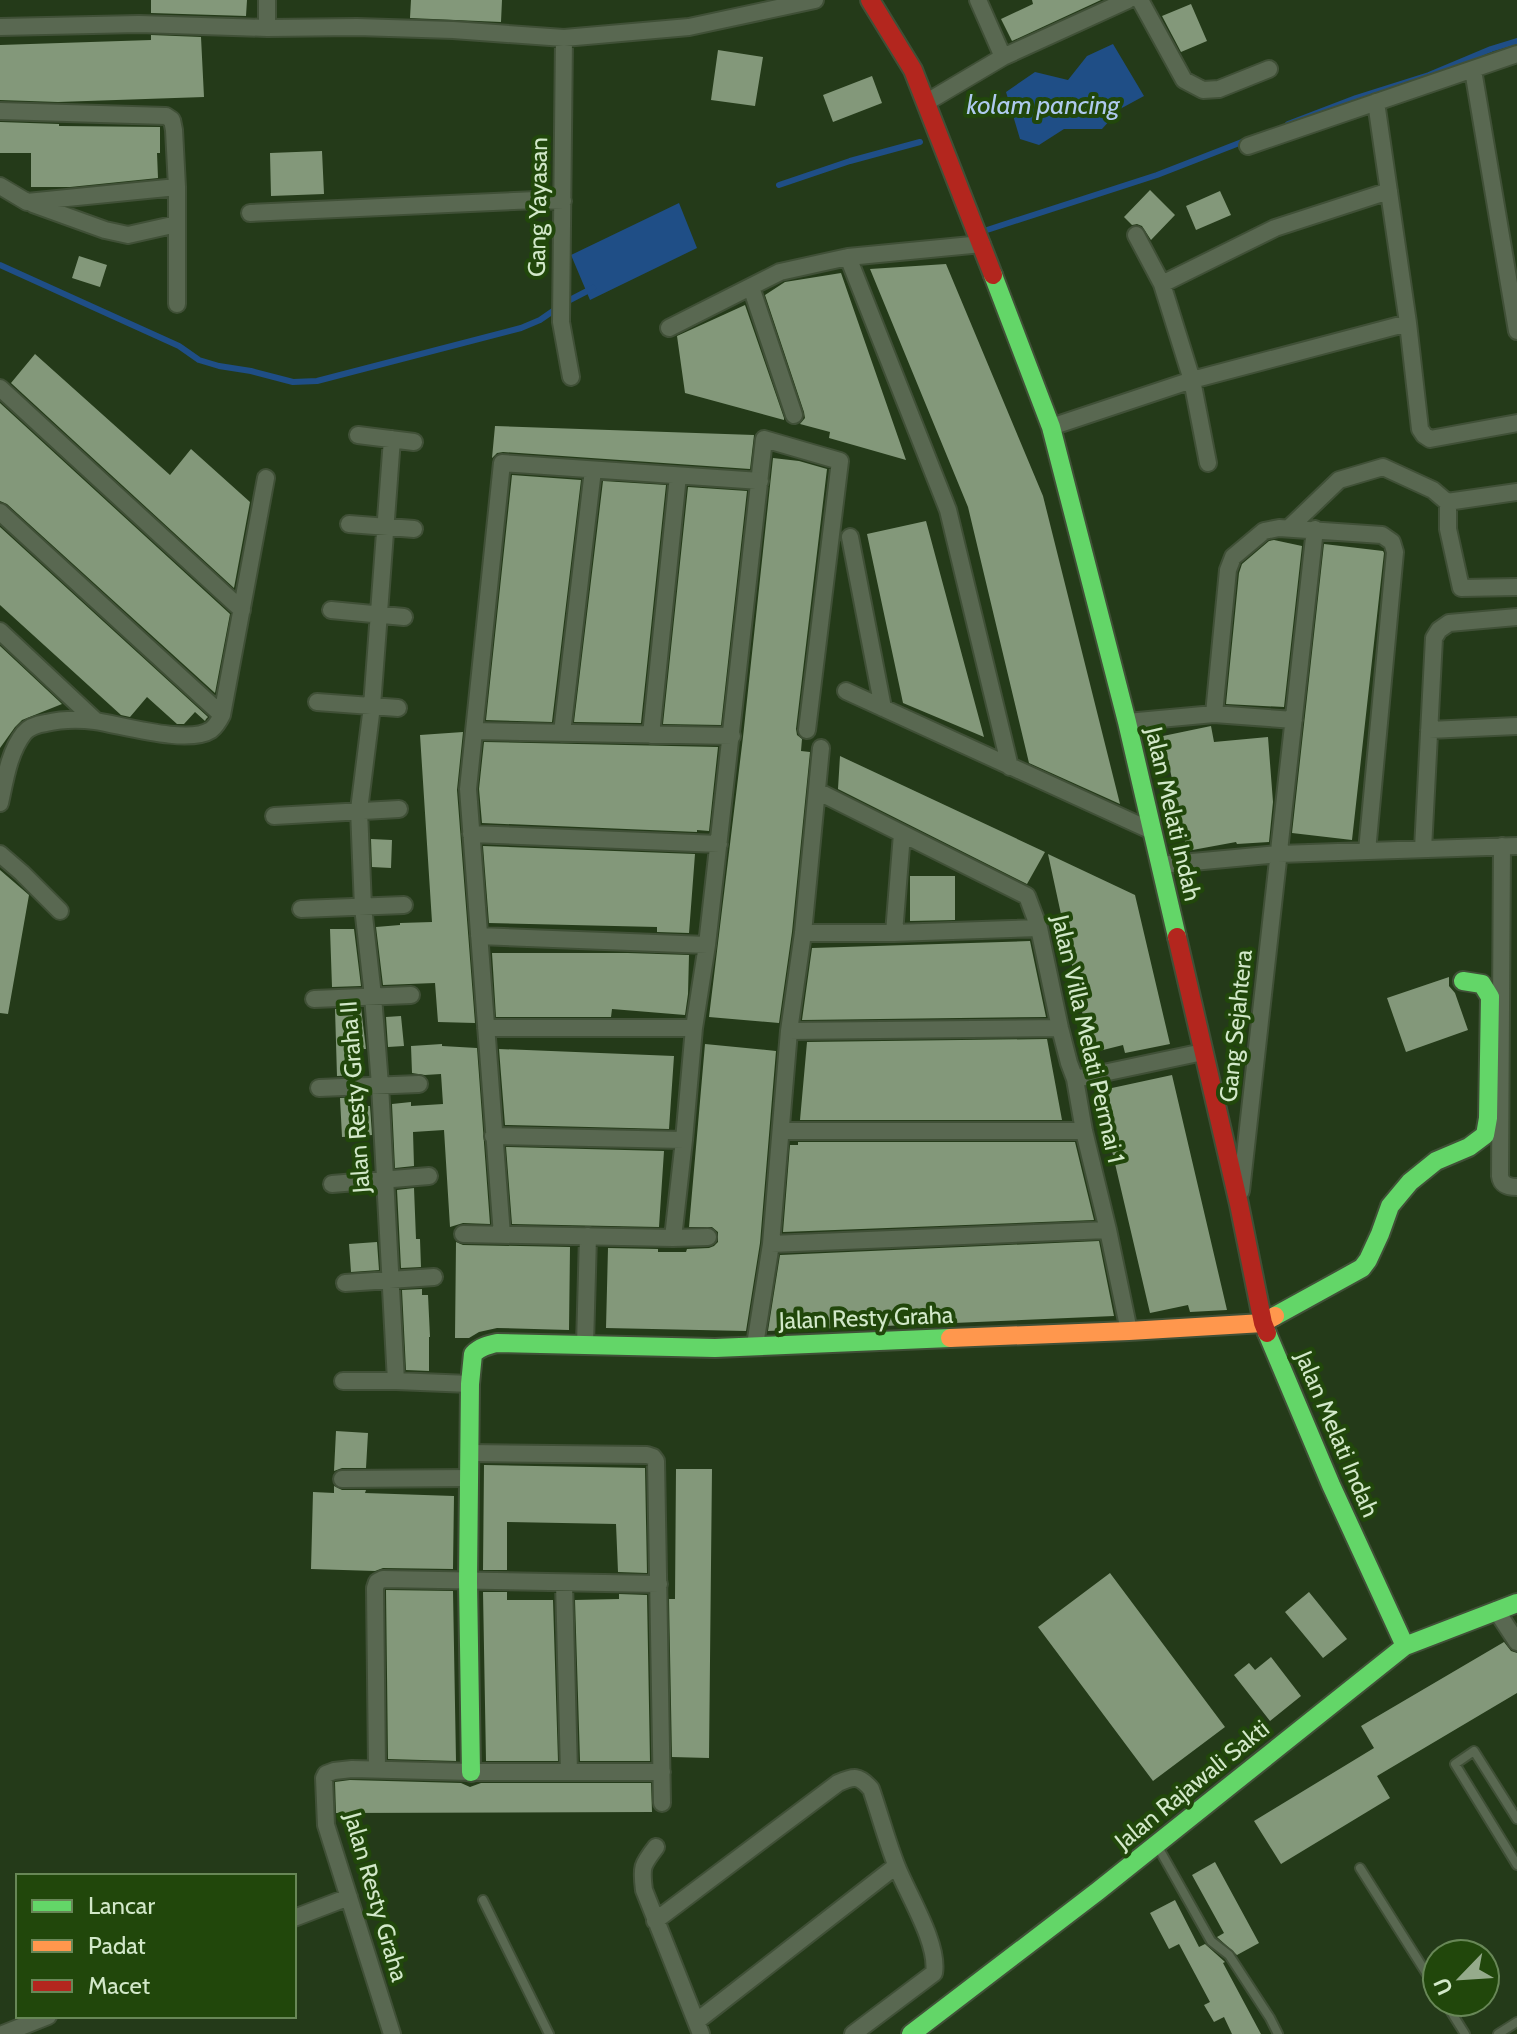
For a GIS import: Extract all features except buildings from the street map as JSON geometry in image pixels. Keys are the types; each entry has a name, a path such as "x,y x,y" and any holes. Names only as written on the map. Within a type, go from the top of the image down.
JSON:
{"main road":[{"name":"Jalan Melati Indah","path":"870,0 913,70 927,102 1051,427 1127,722 1239,1204 1263,1323 1331,1485 1405,1646"},
{"path":"1263,1323 1362,1268 1380,1234 1390,1206 1410,1182 1436,1161 1469,1147 1485,1135 1490,997 1482,984 1463,981"},
{"name":"Jalan Resty Graha","path":"470,1384 473,1354 485,1345 497,1343 715,1348 1263,1323"},
{"path":"470,1384 468,1582 471,1772"},
{"name":"Jalan Rajawali Sakti","path":"911,2034 1156,1845 1405,1646 1517,1603"}],"street":[{"path":"267,0 267,28"},
{"path":"0,27 139,24 357,27 564,38 689,27 815,0"},
{"path":"978,0 1003,57"},
{"path":"927,102 1003,57 1128,0"},
{"path":"1140,0 1184,80 1203,90 1219,89 1269,69"},
{"name":"Gang Yayasan","path":"564,38 561,322 571,377"},
{"path":"1248,146 1517,54"},
{"path":"1473,70 1517,331"},
{"path":"1376,102 1420,429 1430,439 1517,423"},
{"path":"0,111 166,116 172,120 177,187 177,304"},
{"path":"0,186 27,202 128,235 177,224"},
{"path":"27,202 177,187"},
{"path":"1162,284 1275,228 1389,191"},
{"path":"250,213 563,201"},
{"path":"1136,235 1162,284 1192,380 1208,463"},
{"path":"669,328 780,272 848,257 982,244"},
{"path":"848,257 948,510 1010,767"},
{"path":"751,287 794,415"},
{"path":"1051,427 1192,380 1408,323"},
{"path":"0,388 242,610"},
{"path":"358,435 414,442"},
{"name":"Jalan Resty Graha II","path":"392,439 372,706 359,810 363,907 380,1085 396,1381"},
{"path":"673,1238 694,1028 732,736 764,439 840,461 807,730"},
{"path":"502,1235 468,789 502,463 760,481"},
{"path":"1289,528 1339,480 1383,467 1433,490 1448,502 1517,492"},
{"path":"562,733 593,470"},
{"path":"651,735 678,476"},
{"path":"0,803 6,753 23,734 40,724 61,719 96,721 166,735 186,735 208,732 218,722 222,715 266,478"},
{"path":"1448,502 1448,529 1461,588 1517,587"},
{"path":"0,512 222,715"},
{"path":"349,524 414,529"},
{"path":"1214,714 1226,582 1233,557 1264,531 1279,528 1382,535 1392,542 1395,552 1367,851"},
{"name":"Gang Sejahtera","path":"1239,1204 1315,529"},
{"path":"850,537 883,708"},
{"path":"331,610 404,617"},
{"path":"1423,849 1434,638 1449,623 1517,617"},
{"path":"0,631 96,721"},
{"path":"846,691 1152,831"},
{"path":"317,702 398,708"},
{"path":"1127,722 1214,714 1294,720"},
{"path":"1429,730 1517,726"},
{"path":"474,731 732,736"},
{"path":"755,1345 771,1244 789,1031 803,933 821,748"},
{"name":"Jalan Villa Melati Permai 1","path":"817,791 1027,896 1039,928 1060,1028 1075,1079 1129,1331"},
{"path":"274,816 399,809"},
{"path":"471,834 719,844"},
{"path":"894,933 902,834"},
{"path":"1160,865 1279,854 1509,846 1500,1180 1507,1186 1517,1187"},
{"path":"0,854 60,911"},
{"path":"301,909 404,905"},
{"path":"803,933 1039,928"},
{"path":"479,936 707,945"},
{"path":"314,999 411,995"},
{"path":"486,1028 694,1028"},
{"path":"789,1031 1060,1028"},
{"path":"1075,1079 1203,1052"},
{"path":"319,1088 419,1084"},
{"path":"781,1131 1084,1131"},
{"path":"493,1136 684,1140"},
{"path":"332,1184 429,1176"},
{"path":"771,1244 1108,1230"},
{"path":"463,1234 708,1237"},
{"path":"585,1345 588,1236"},
{"path":"345,1283 434,1277"},
{"path":"343,1381 470,1384"},
{"path":"469,1453 647,1455 656,1461 662,1803"},
{"path":"342,1479 469,1478"},
{"path":"377,1769 377,1582 383,1579 659,1584"},
{"path":"564,1583 569,1772"},
{"path":"1496,1610 1517,1642"},
{"name":"Jalan Resty Graha","path":"392,2034 326,1825 326,1774 352,1769 662,1772"},
{"path":"655,1921 838,1783 857,1777 865,1781 871,1789 896,1866 930,1941 934,1973 853,2034"},
{"path":"656,1847 644,1863 644,1890 699,2028 896,1866"},
{"path":"296,1917 349,1897"},
{"path":"3,2034 43,2018"}],"lane":[{"path":"1517,1819 1474,1751 1455,1764 1517,1865"},
{"path":"1156,1845 1211,1941 1229,1955 1278,2034"},
{"path":"1360,1868 1421,1965"},
{"path":"483,1900 549,2034"},
{"path":"1498,2034 1517,2022"}],"water":[{"name":"kolam pancing","path":"1113,44 1144,96 1120,109 1102,129 1064,129 1039,145 1020,139 1006,92 1035,72 1068,80 1087,56"},
{"path":"679,203 697,248 590,300 571,255"}],"waterway":[{"path":"1288,124 1517,41"},
{"path":"987,230 1157,175 1247,140"},
{"path":"779,185 920,142"},
{"path":"0,265 179,346 199,360 293,382 317,381 521,328 593,288"}],"traffic: fast":[{"path":"993,275 1051,427 1127,722 1177,937"},
{"path":"1275,1316 1362,1268 1380,1234 1390,1206 1410,1182 1436,1161 1469,1147 1485,1135 1490,997 1482,984 1463,981"},
{"path":"1267,1333 1331,1485 1405,1646"},
{"path":"471,1772 468,1582 473,1354 497,1343 715,1348 950,1338"},
{"path":"911,2034 1098,1891 1405,1646 1517,1603"}],"traffic: slow":[{"path":"950,1338 1263,1323 1275,1316"}],"traffic: jam":[{"path":"870,0 913,70 993,275"},
{"path":"1177,937 1267,1333"}]}
